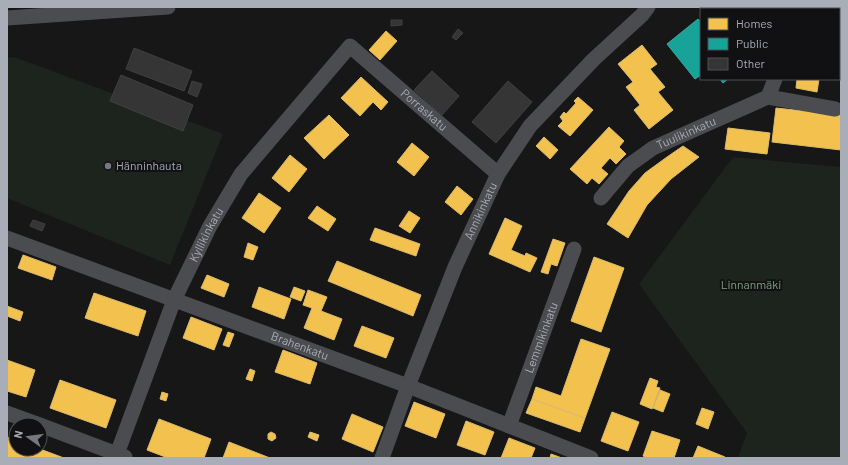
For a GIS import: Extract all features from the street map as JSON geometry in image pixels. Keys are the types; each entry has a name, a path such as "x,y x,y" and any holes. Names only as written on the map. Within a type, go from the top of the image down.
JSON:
{"street":[{"path":"7,17 13,7"},
{"path":"7,17 168,7"},
{"name":"Annikinkatu","path":"382,458 408,386 455,267 498,174 530,126 594,59 642,15 648,7"},
{"name":"Porraskatu","path":"350,46 498,174"},
{"name":"Kyllikinkatu","path":"120,457 174,300 210,226 241,174 350,46"},
{"path":"775,80 768,98 835,109"},
{"name":"Tuulikinkatu","path":"601,198 628,166 653,148 768,98"},
{"name":"Brahenkatu","path":"7,238 408,386 591,458"},
{"name":"Lemmikinkatu","path":"509,426 574,250"},
{"path":"7,413 18,417"},
{"path":"48,428 120,457"}],"green space":[{"name":"Hänninhauta","path":"14,57 223,134 170,265 7,198 7,58"},
{"name":"Linnanmäki","path":"733,157 841,167 841,458 738,458 747,433 639,284"}],"building: Homes":[{"path":"809,7 840,7 840,8"},
{"path":"386,31 397,41 380,60 369,50"},
{"path":"642,45 657,64 650,69 665,87 658,92 673,110 649,129 634,110 640,105 626,87 633,82 618,64"},
{"path":"361,77 388,102 381,110 373,102 360,116 341,98"},
{"path":"797,80 819,80 817,92 796,88"},
{"path":"578,97 593,110 570,136 558,126 563,121 560,117 564,112 566,114 576,103 574,101"},
{"path":"776,108 841,115 841,150 772,142"},
{"path":"329,115 349,135 324,159 304,138"},
{"path":"609,127 624,141 619,147 626,154 616,164 610,158 601,168 608,174 599,184 592,178 587,184 570,169"},
{"path":"728,128 770,133 767,154 725,149"},
{"path":"544,137 558,150 550,159 536,146"},
{"path":"412,143 429,157 414,176 397,162"},
{"path":"683,146 699,157 671,179 647,205 628,238 607,224 629,191 645,173"},
{"path":"290,155 307,169 289,192 272,178"},
{"path":"457,186 473,199 461,215 445,202"},
{"path":"259,193 281,208 264,233 242,218"},
{"path":"317,206 336,219 328,231 308,218"},
{"path":"409,211 420,218 410,233 399,226"},
{"path":"505,218 522,226 511,250 525,256 526,253 537,258 530,272 489,254"},
{"path":"375,228 420,244 416,256 370,240"},
{"path":"553,239 565,243 557,266 551,264 548,274 541,272"},
{"path":"248,243 258,247 253,260 244,257"},
{"path":"23,255 56,267 52,280 18,268"},
{"path":"594,257 624,268 601,332 571,321"},
{"path":"337,261 421,295 413,316 328,281"},
{"path":"207,275 229,284 224,297 201,288"},
{"path":"259,287 291,299 284,319 252,307"},
{"path":"294,287 305,291 301,301 290,297"},
{"path":"308,290 327,297 321,311 342,319 334,340 304,328 312,308 303,305"},
{"path":"94,293 146,311 138,336 85,318"},
{"path":"7,306 23,312 20,321 7,316"},
{"path":"191,317 222,329 214,350 183,338"},
{"path":"362,326 394,338 386,358 354,346"},
{"path":"228,332 234,334 229,347 223,345"},
{"path":"581,339 610,349 585,418 532,399 536,387 561,396"},
{"path":"283,350 317,363 310,384 275,372"},
{"path":"7,360 35,370 26,397 7,391"},
{"path":"250,369 255,371 252,381 246,379"},
{"path":"650,378 658,381 656,387 660,388 652,409 640,404"},
{"path":"60,380 116,400 106,428 50,408"},
{"path":"660,390 670,394 663,412 653,408"},
{"path":"162,392 168,394 166,401 160,399"},
{"path":"532,399 585,418 580,432 526,413"},
{"path":"414,402 445,414 436,438 405,426"},
{"path":"702,408 714,412 708,429 696,424"},
{"path":"612,412 639,422 628,451 601,441"},
{"path":"352,414 383,427 373,452 342,439"},
{"path":"159,419 211,439 204,458 168,458 147,450"},
{"path":"466,421 494,432 485,455 457,445"},
{"path":"652,431 680,440 674,458 647,458 643,456"},
{"path":"271,432 275,434 276,438 272,441 268,439 268,434"},
{"path":"310,432 319,435 317,441 308,437"},
{"path":"7,437 8,457 48,457 48,452 64,458 7,458"},
{"path":"509,438 535,448 531,458 501,458"},
{"path":"229,442 270,458 223,458"},
{"path":"698,446 725,457 725,458 693,458"},
{"path":"551,454 562,458 550,458"}],"building: Public":[{"path":"698,19 700,22 700,76 695,79 667,44"}],"building: Other":[{"path":"719,7 745,8 720,8"},
{"path":"391,20 402,20 402,25 391,26"},
{"path":"458,29 463,33 456,40 452,37"},
{"path":"134,48 192,71 184,91 126,69"},
{"path":"432,71 459,96 442,115 414,90"},
{"path":"121,75 193,105 183,131 110,101"},
{"path":"192,81 202,84 197,97 188,93"},
{"path":"508,81 532,102 496,143 472,122"},
{"path":"33,220 45,224 42,231 30,226"}],"place":[{"name":"Hänninhauta","path":"108,166"}]}
